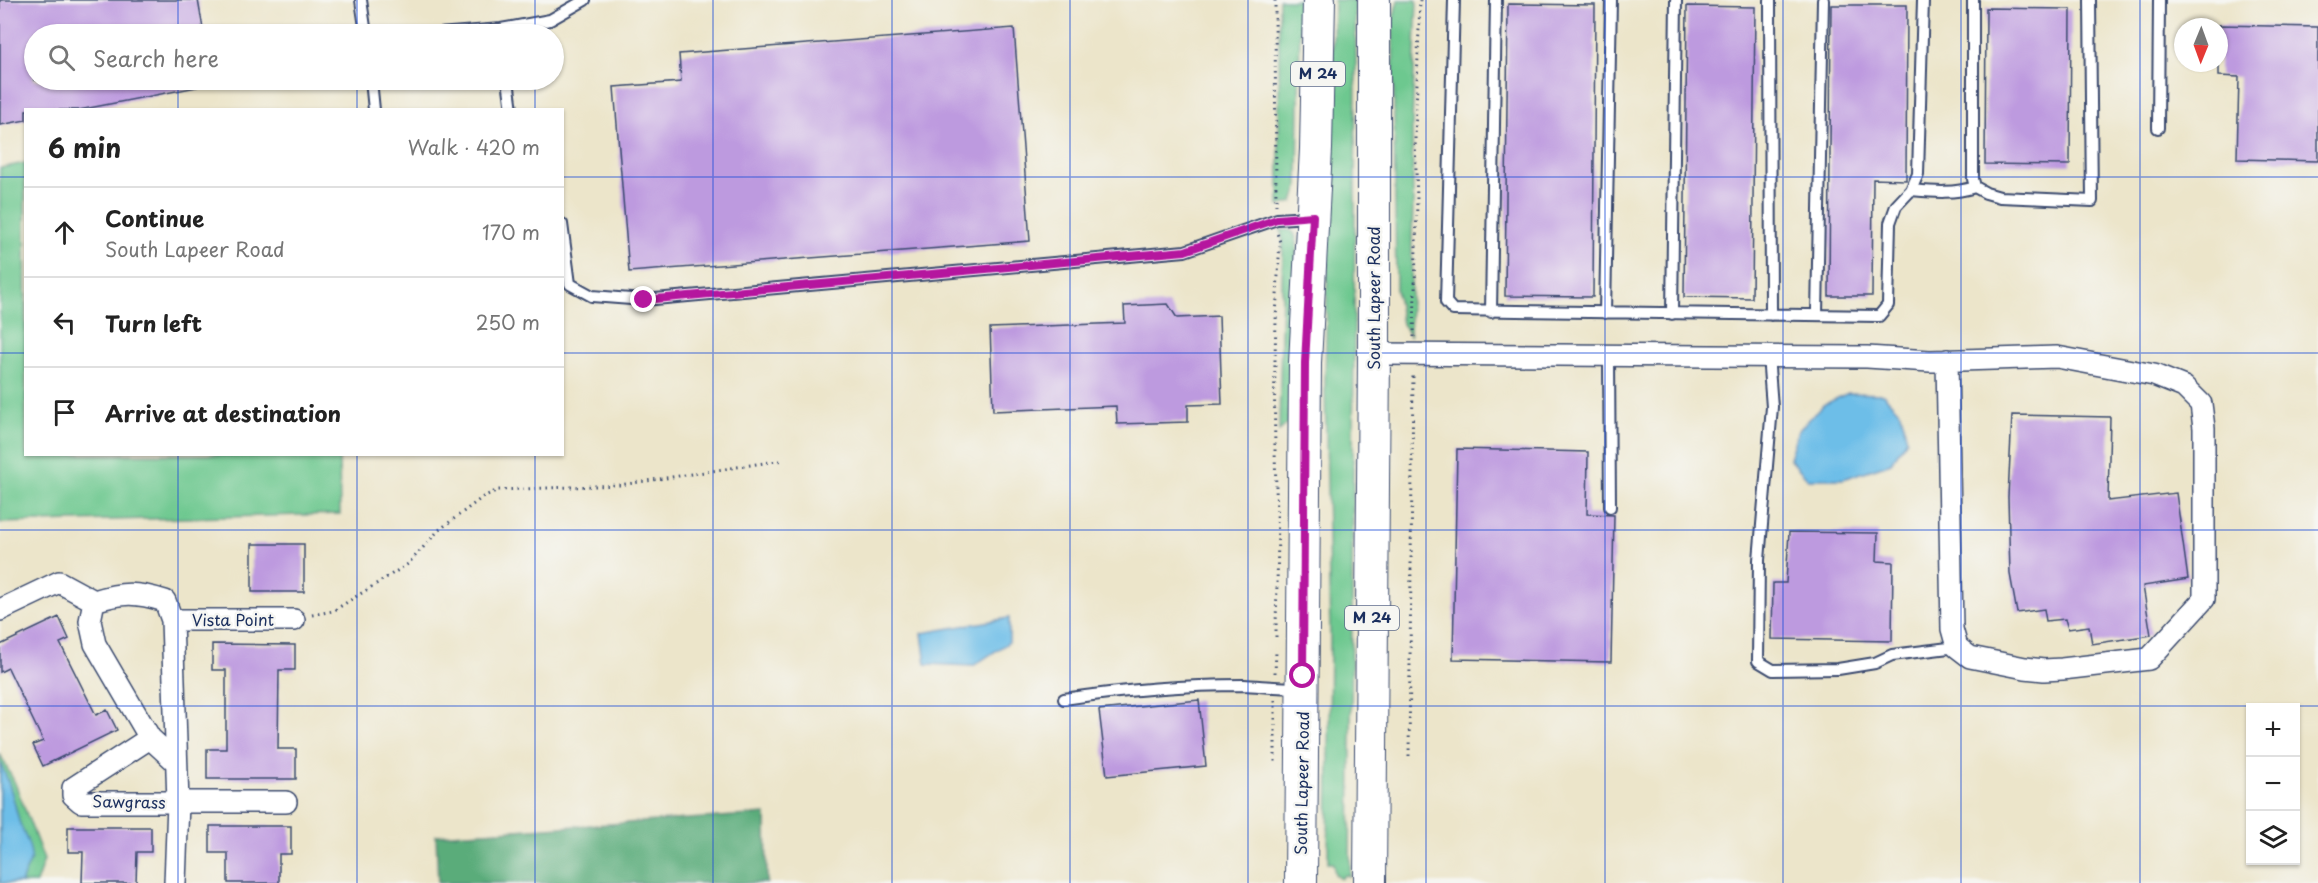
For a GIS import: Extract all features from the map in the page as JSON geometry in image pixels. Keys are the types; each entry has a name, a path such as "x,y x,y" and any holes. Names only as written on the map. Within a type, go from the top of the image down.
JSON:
{"main road":[{"name":"South Lapeer Road","path":"1303,879 1289,688 1313,216 1319,0"},
{"name":"South Lapeer Road","path":"1370,883 1374,0"}],"street":[{"path":"1374,354 1867,357 1947,360 2057,357 2154,375 2184,387 2201,404 2204,428 2204,599 2149,659 2044,670 1970,657 1957,647 1953,629 1947,360"},
{"path":"0,610 59,582 94,601 118,593 141,594 165,601 172,620 178,803 175,883"},
{"path":"94,601 90,621 95,645 150,738 175,761"},
{"name":"Vista Point","path":"172,620 294,620"},
{"name":"Sawgrass","path":"150,738 73,788 73,795 81,802 286,802"}],"lane":[{"path":"361,0 365,24"},
{"path":"534,24 550,20 585,0"},
{"path":"1454,0 1452,2 1446,302 1453,310 1879,316 1888,305 1890,223 1896,206 1911,190 1918,174 1923,0"},
{"path":"1491,312 1496,0"},
{"path":"1605,313 1611,0"},
{"path":"1672,314 1676,0"},
{"path":"1770,0 1771,315"},
{"path":"1816,315 1823,0"},
{"path":"1973,0 1975,187"},
{"path":"1911,190 1943,193 1975,187 1986,193 2000,196 2092,201 2090,0"},
{"path":"2158,128 2159,0"},
{"path":"372,90 374,108"},
{"path":"509,90 512,108"},
{"path":"564,254 566,284 592,296 635,300 1185,251 1277,219 1313,216"},
{"path":"1609,355 1610,507"},
{"path":"1768,356 1772,408 1759,560 1758,661 1773,670 1838,669 1875,663 1892,655 1957,647"},
{"path":"1064,699 1145,689 1246,685 1289,688"}],"path":[{"path":"1275,0 1277,219 1280,242 1274,480 1277,514 1276,638"},
{"path":"1414,338 1417,200 1415,140 1420,0"},
{"path":"1409,756 1413,371"},
{"path":"294,620 333,611 408,564 439,530 483,497 498,490 620,485 783,460"},
{"path":"1275,767 1289,688 1276,649"}],"green space":[{"path":"1279,0 1300,0 1298,188 1293,202 1279,206"},
{"path":"1334,0 1355,0 1356,59 1350,876 1345,875 1341,879 1335,874 1333,863 1328,863 1330,636 1325,383"},
{"path":"1398,0 1417,0 1412,123 1410,336 1402,324 1396,289 1393,20"},
{"path":"24,163 24,456 339,456 340,514 0,523 0,168"},
{"path":"1281,230 1290,230 1294,233 1297,242 1288,421 1279,431 1283,242"},
{"path":"0,754 15,783 44,860 36,883 0,883"},
{"path":"766,814 767,883 438,883 436,835"}],"water":[{"path":"1848,393 1883,394 1901,413 1907,439 1891,463 1843,479 1808,479 1789,458 1798,431 1823,405"},
{"path":"1009,618 1009,642 973,666 926,664 922,633"},
{"path":"0,763 31,852 22,883 0,883"}],"building":[{"path":"0,0 198,0 202,24 24,24 24,90 182,90 89,108 24,108 24,120 0,125"},
{"path":"1508,4 1595,5 1593,297 1505,296"},
{"path":"1831,5 1907,5 1906,180 1873,179 1872,296 1829,296"},
{"path":"1687,6 1755,7 1752,298 1684,297"},
{"path":"1986,8 2071,9 2070,165 1985,164"},
{"path":"2228,25 2318,27 2318,161 2237,159 2239,77 2219,76 2219,72 2228,72"},
{"path":"1014,28 1030,241 629,272 614,87 681,82 679,54"},
{"path":"1168,304 1177,318 1219,316 1222,404 1188,405 1188,422 1117,424 1116,406 993,411 990,328 1125,323 1124,306"},
{"path":"2012,415 2110,417 2108,501 2176,493 2188,579 2143,586 2151,635 2092,644 2089,626 2068,629 2065,619 2046,621 2044,609 2017,613 2010,574 2008,497"},
{"path":"1457,449 1588,452 1587,514 1614,515 1611,662 1453,659"},
{"path":"1789,532 1878,533 1877,561 1893,562 1892,641 1772,639 1773,583 1786,583"},
{"path":"252,544 304,544 304,592 252,592"},
{"path":"59,617 69,639 60,643 96,715 107,710 117,730 43,766 33,745 43,741 8,668 0,672 0,645"},
{"path":"212,644 295,645 295,670 279,670 278,749 296,749 296,779 207,779 207,749 226,749 226,670 212,670"},
{"path":"1199,700 1206,766 1107,776 1099,710"},
{"path":"210,826 291,826 291,854 279,854 279,883 228,883 228,853 210,853"},
{"path":"68,827 151,827 151,852 137,852 136,883 82,883 83,852 68,852"}],"route":[{"path":"644,300 1185,251 1277,219 1313,216 1305,363 1303,676"}]}
